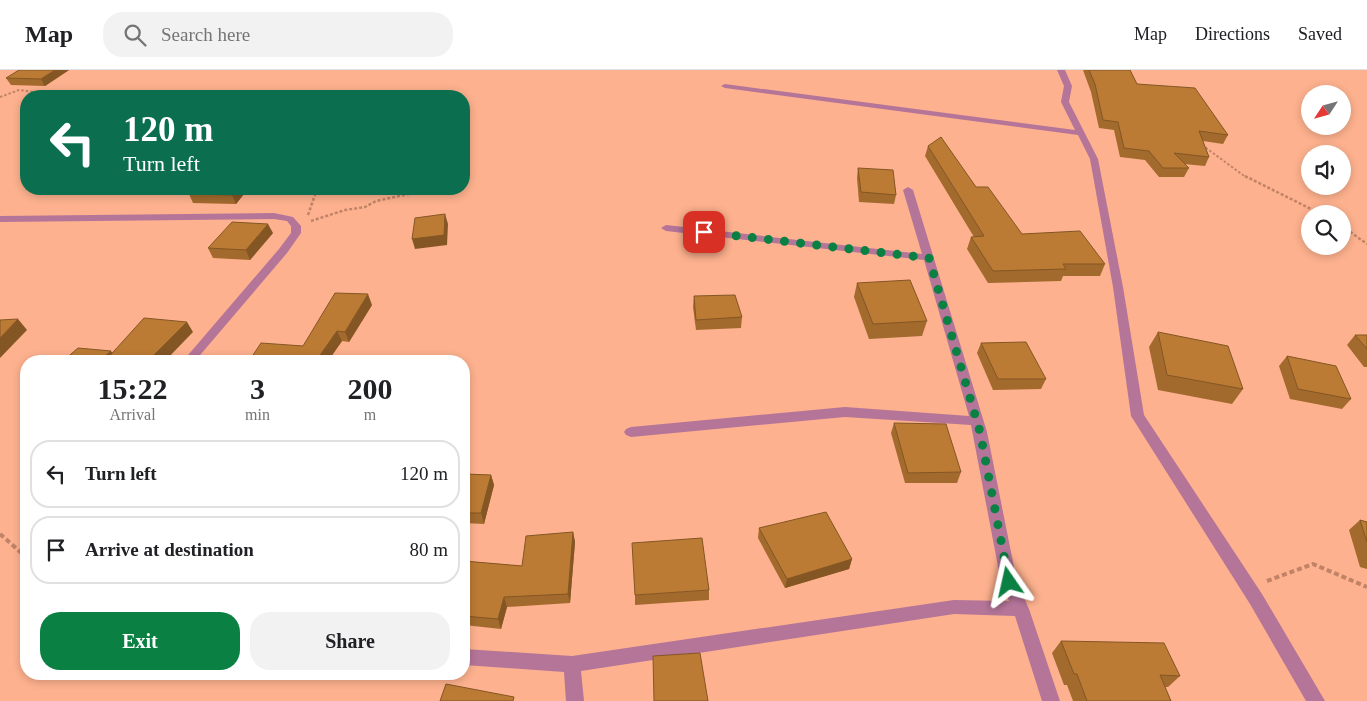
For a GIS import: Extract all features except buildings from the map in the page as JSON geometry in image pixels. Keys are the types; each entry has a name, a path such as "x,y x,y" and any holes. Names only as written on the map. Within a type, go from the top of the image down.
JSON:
{"street":[{"path":"1062,70 1068,86 1065,102 1094,159 1118,288 1138,416 1256,599 1316,701"},
{"path":"725,86 1080,133"},
{"path":"908,190 976,421 1009,582 1021,608 1051,701"},
{"path":"0,219 274,216 290,219 296,226 296,233 283,252 194,355"},
{"path":"666,228 929,258"},
{"path":"631,432 846,412 976,421"},
{"path":"470,657 572,664 954,608 1021,608"},
{"path":"572,664 575,701"}],"path":[{"path":"0,96 20,90"},
{"path":"1197,138 1234,171 1303,205"},
{"path":"296,226 308,215 315,195"},
{"path":"296,226 328,214 364,207 376,201 404,195"},
{"path":"1351,232 1367,244"},
{"path":"0,534 20,552"},
{"path":"1256,599 1268,579 1313,564 1367,587"}],"route":[{"path":"704,232 929,258 980,432 1009,582"}]}
